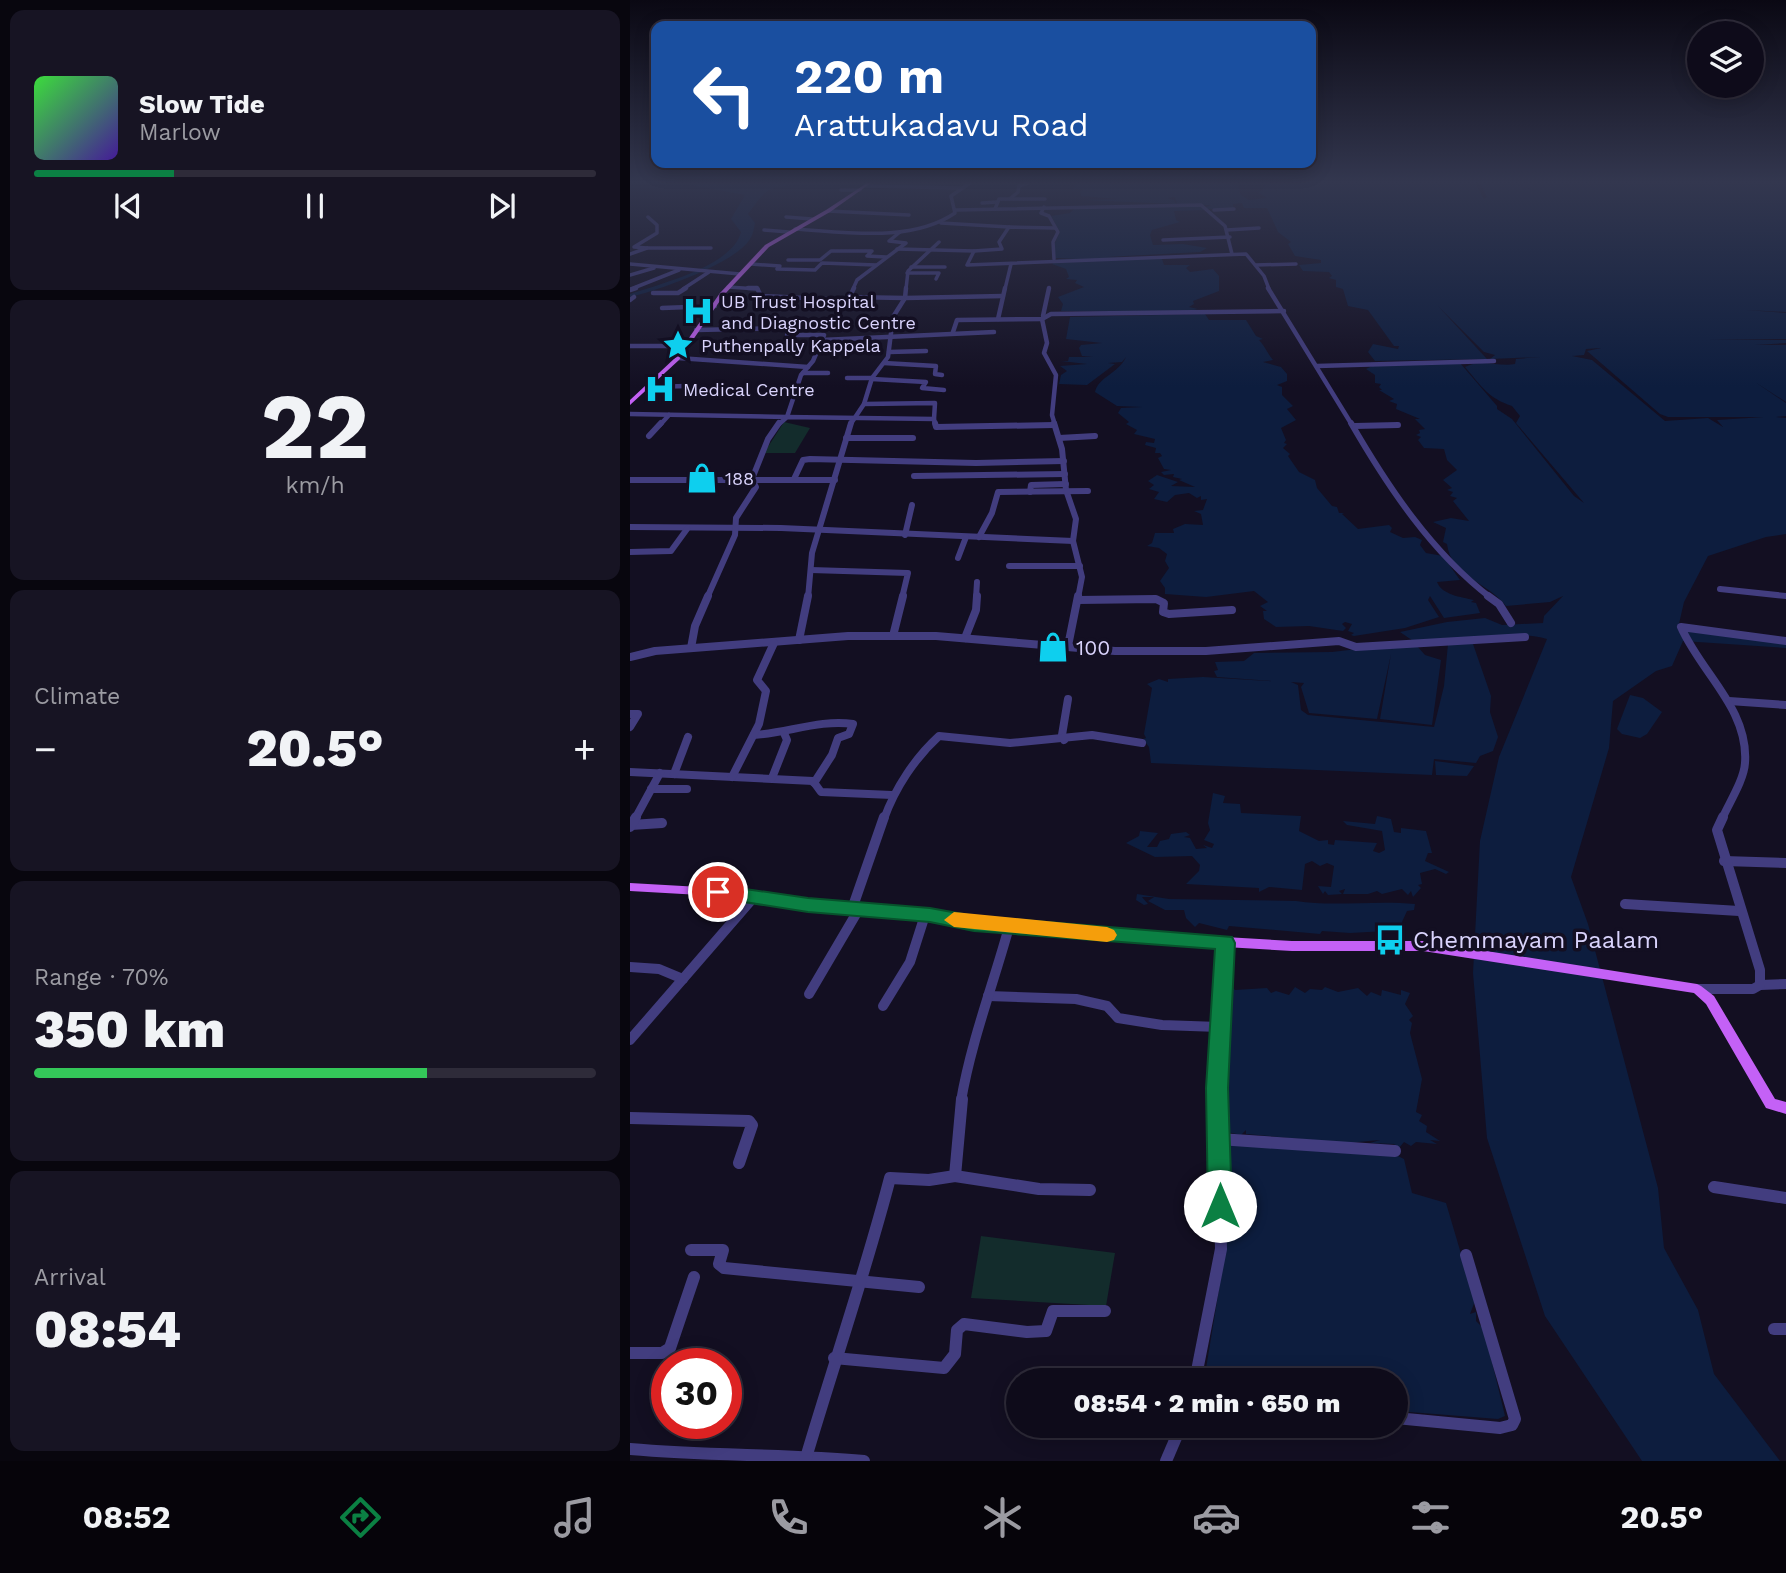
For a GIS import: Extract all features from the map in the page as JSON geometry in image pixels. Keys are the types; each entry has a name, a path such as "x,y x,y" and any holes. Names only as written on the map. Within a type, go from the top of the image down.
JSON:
{"main road":[{"path":"630,403 678,358 728,287 762,251"},
{"path":"630,887 718,892 1009,927 1225,943 1423,946 1697,989 1710,1000 1771,1104 1786,1108"}],"street":[{"path":"788,260 820,260 831,251"},
{"path":"872,251 867,256 886,257"},
{"path":"728,287 757,288 761,296 778,299 848,300 858,281 894,251"},
{"path":"799,640 818,530 842,460 846,438 853,418 864,404 872,379 889,352 893,336 893,317 905,298 907,273 926,251"},
{"path":"974,251 967,265 1047,264 1054,259 1246,254 1355,426 1382,477 1404,508 1442,550 1458,573 1499,604 1511,623"},
{"path":"1054,251 1054,259"},
{"path":"751,264 780,266 777,269 814,270 822,263 876,265"},
{"path":"630,264 740,274"},
{"path":"998,319 1011,264"},
{"path":"1255,265 1296,264"},
{"path":"630,275 656,267"},
{"path":"911,267 945,267"},
{"path":"630,290 680,270"},
{"path":"653,293 678,293 709,272"},
{"path":"907,273 939,273 936,279"},
{"path":"1049,287 1043,317 1047,343 1044,353 1056,375 1052,415 1064,461 1067,493 1076,519 1073,541 1082,577 1068,646"},
{"path":"849,297 1003,296"},
{"path":"662,308 715,306"},
{"path":"953,332 957,320 1284,311"},
{"path":"696,330 782,328 784,322"},
{"path":"822,340 994,332"},
{"path":"753,480 761,466 761,451 780,422 787,417 803,373 824,335 787,335"},
{"path":"630,346 684,346"},
{"path":"889,352 926,351"},
{"path":"815,352 852,352"},
{"path":"678,358 808,367"},
{"path":"1317,366 1494,360"},
{"path":"884,363 936,366 935,374 942,375"},
{"path":"803,373 828,373"},
{"path":"847,378 926,382 922,388 944,390"},
{"path":"650,387 687,386"},
{"path":"864,404 935,403 936,428 1054,425"},
{"path":"630,414 934,419"},
{"path":"649,436 668,415"},
{"path":"1355,426 1398,425"},
{"path":"1059,438 1095,436"},
{"path":"846,438 913,438"},
{"path":"794,480 803,460 1064,461"},
{"path":"916,462 915,476 1065,474"},
{"path":"630,480 835,480"},
{"path":"691,648 699,615 734,535 733,528 756,487 753,480"},
{"path":"1030,492 1031,485 1066,484"},
{"path":"979,537 992,513 998,492 1088,491"},
{"path":"905,534 912,505"},
{"path":"630,527 818,530 1073,541"},
{"path":"630,552 671,551 687,528"},
{"path":"958,558 966,537"},
{"path":"1009,566 1080,566"},
{"path":"811,570 908,573 893,636"},
{"path":"965,638 976,610 977,582"},
{"path":"1720,589 1786,596"},
{"path":"1079,600 1156,599 1164,603 1163,611 1169,614 1232,610"},
{"path":"1760,985 1759,970 1724,861 1717,830 1745,765 1742,733 1729,701 1689,645 1681,628 1786,641"},
{"path":"630,657 691,648 774,643 819,637 965,638 1115,651 1206,651 1339,641 1356,647 1525,637"},
{"path":"732,777 764,710 766,691 757,680 774,643"},
{"path":"1064,740 1062,735 1068,699"},
{"path":"1729,701 1786,705"},
{"path":"630,714 638,714 630,727"},
{"path":"754,735 784,733 835,721 853,724 849,734 838,738 832,755 814,783"},
{"path":"772,778 787,740 784,733"},
{"path":"809,995 856,909 892,795 927,747 939,736 1010,743 1064,740 1092,735 1142,743"},
{"path":"674,774 688,737"},
{"path":"630,772 772,778 814,783 821,792 892,795"},
{"path":"631,826 660,773"},
{"path":"651,789 687,789"},
{"path":"631,826 662,823"},
{"path":"1724,861 1786,863"},
{"path":"630,1040 754,897"},
{"path":"1625,904 1739,911"},
{"path":"883,1006 902,977 916,944 916,929 925,915"},
{"path":"956,1176 964,1076 1009,927"},
{"path":"1198,1368 1221,1249 1219,1027 1225,943"},
{"path":"630,967 659,969 683,979"},
{"path":"1697,989 1752,989 1760,985 1786,984"},
{"path":"988,996 1061,998 1107,1006 1118,1018 1162,1025 1219,1027"},
{"path":"630,1118 749,1121 752,1125 749,1141 739,1163"},
{"path":"1219,1139 1395,1151"},
{"path":"806,1458 834,1358 862,1284 890,1178 929,1180 956,1176 1039,1189 1090,1190"},
{"path":"1714,1187 1786,1198"},
{"path":"691,1250 723,1250 719,1264 724,1268 862,1284 919,1287"},
{"path":"1408,1419 1500,1428 1512,1425 1514,1419 1466,1255"},
{"path":"630,1353 662,1353 670,1348 694,1277"},
{"path":"834,1358 920,1368 944,1368 955,1354 957,1329 964,1324 1027,1332 1046,1331 1053,1311 1105,1311"},
{"path":"1166,1461 1176,1438"},
{"path":"630,1449 709,1456 864,1461"}],"green space":[{"path":"784,422 810,428 795,453 764,453"},
{"path":"981,1236 1115,1253 1106,1306 971,1298"}],"water":[{"path":"728,251 737,251 713,266 676,282 630,297 630,294 694,272"},
{"path":"1054,251 1201,251 1106,257 1162,259 1164,265 1190,265 1186,268 1190,272 1213,269 1219,276 1219,291 1193,301 1194,304 1189,307 1198,309 1185,312 1061,311 1063,304 1058,297 1084,287 1075,283 1077,280 1066,279 1069,277 1066,269 1052,264 1059,259 1075,258 1055,258"},
{"path":"1292,251 1786,251 1786,312 1746,310 1786,313 1786,339 1710,340 1786,340 1786,343 1755,345 1786,345 1786,402 1755,382 1786,403 1786,416 1776,417 1786,418 1786,534 1766,537 1708,556 1684,602 1678,628 1786,642 1786,648 1683,641 1672,666 1656,671 1613,701 1609,748 1571,877 1588,924 1658,1188 1664,1248 1698,1310 1714,1374 1780,1461 1642,1461 1545,1316 1487,1138 1473,973 1480,841 1499,757 1547,639 1517,636 1465,642 1473,644 1491,696 1490,712 1498,737 1493,751 1480,756 1476,763 1434,759 1432,775 1151,763 1149,747 1143,739 1146,738 1144,734 1152,688 1147,684 1159,679 1168,682 1168,679 1203,677 1285,682 1217,677 1214,671 1218,670 1215,662 1244,661 1254,653 1332,652 1391,645 1392,650 1393,645 1418,647 1425,655 1441,660 1432,725 1380,719 1391,654 1377,719 1309,713 1301,687 1304,683 1291,682 1298,685 1301,710 1308,715 1434,727 1444,686 1448,644 1422,647 1400,632 1447,622 1485,618 1502,625 1543,623 1544,616 1563,596 1550,602 1506,606 1455,564 1447,544 1443,542 1446,528 1433,522 1451,518 1469,521 1453,501 1457,498 1450,496 1453,492 1447,490 1452,488 1443,480 1457,470 1447,460 1444,449 1424,448 1418,440 1421,437 1416,435 1420,433 1419,430 1425,429 1415,419 1420,419 1396,409 1397,404 1389,401 1394,399 1379,390 1382,390 1379,387 1381,384 1375,383 1375,375 1366,369 1374,365 1460,363 1497,409 1512,419 1574,496 1584,503 1516,423 1520,416 1512,406 1491,395 1465,367 1477,363 1509,365 1515,364 1516,359 1541,357 1490,359 1495,355 1484,352 1438,306 1487,359 1375,361 1368,352 1373,344 1398,349 1399,346 1394,346 1368,310 1348,306 1343,289 1336,287 1336,280 1329,278 1332,276 1329,272 1303,271 1299,265 1321,263 1321,260 1295,256","holes":["1601,348 1587,351 1660,414 1668,417 1764,417 1717,420 1723,427 1708,418 1665,421 1592,360 1572,356 1584,355 1586,349"]},
{"path":"1205,314 1209,320 1246,320 1256,336 1263,339 1259,340 1273,360 1263,362 1281,367 1287,374 1287,381 1277,385 1282,387 1282,395 1293,406 1287,409 1296,420 1281,428 1286,440 1284,443 1287,444 1283,448 1290,454 1288,456 1299,472 1315,480 1317,488 1332,506 1337,507 1339,513 1344,513 1342,514 1358,529 1389,525 1392,528 1390,532 1403,538 1415,537 1422,540 1420,545 1426,553 1443,556 1460,580 1437,582 1439,586 1452,595 1474,600 1471,602 1476,603 1480,613 1444,618 1430,596 1428,600 1439,617 1405,628 1354,636 1351,635 1354,633 1348,631 1352,624 1345,622 1342,624 1346,628 1343,631 1309,626 1276,627 1264,619 1263,611 1267,611 1260,606 1268,602 1254,591 1206,597 1165,594 1165,588 1160,581 1169,568 1165,561 1167,554 1159,548 1147,546 1152,543 1155,533 1174,533 1173,529 1185,524 1203,525 1201,514 1194,511 1203,510 1207,499 1201,500 1201,496 1197,498 1189,493 1175,495 1167,502 1154,499 1159,492 1149,489 1154,485 1148,481 1157,475 1178,482 1171,486 1195,487 1173,477 1174,474 1164,475 1161,472 1171,470 1164,469 1158,458 1162,456 1155,453 1156,448 1145,445 1146,442 1154,443 1155,439 1134,434 1137,430 1126,424 1129,422 1118,413 1121,408 1142,407 1117,406 1095,392 1100,382 1119,367 1126,357 1122,362 1108,363 1115,364 1087,385 1059,384 1061,375 1067,371 1060,366 1087,364 1061,361 1068,361 1069,357 1093,357 1082,356 1079,348 1081,345 1102,343 1066,339 1070,317"},
{"path":"1630,695 1643,698 1662,712 1647,734 1640,738 1622,734 1617,729"},
{"path":"1435,761 1474,766 1467,776 1436,775"},
{"path":"1213,793 1225,796 1223,803 1240,804 1241,813 1301,816 1299,831 1319,841 1328,840 1328,844 1334,845 1335,840 1377,843 1373,851 1379,853 1385,850 1382,831 1347,825 1343,821 1375,824 1377,816 1391,819 1394,832 1401,833 1401,828 1426,831 1432,853 1428,853 1425,861 1449,872 1446,874 1435,869 1420,873 1422,884 1418,885 1421,888 1413,897 1411,891 1408,895 1402,889 1382,894 1377,891 1368,894 1343,894 1345,889 1339,891 1342,894 1328,895 1325,891 1323,894 1318,886 1331,887 1334,866 1327,863 1320,866 1312,861 1305,864 1302,890 1269,887 1259,892 1259,888 1186,884 1199,871 1200,865 1192,856 1155,857 1126,843 1139,836 1140,831 1158,833 1147,847 1157,847 1160,841 1169,839 1171,834 1186,832 1190,835 1184,837 1190,838 1196,849 1207,848 1203,845 1212,848 1214,844 1204,840 1210,830 1208,823"},
{"path":"1137,894 1169,899 1415,904 1414,910 1407,911 1402,922 1405,930 1350,933 1322,931 1320,934 1229,926 1227,930 1199,923 1195,927 1186,918 1184,910 1165,910 1148,901 1154,897 1142,897 1148,904 1144,905 1136,900"},
{"path":"1230,985 1235,990 1267,988 1271,993 1276,991 1289,995 1295,987 1305,993 1310,989 1322,990 1325,987 1338,992 1358,988 1367,996 1371,992 1381,996 1382,990 1401,995 1401,990 1410,993 1405,1004 1413,1016 1409,1020 1412,1023 1410,1033 1422,1079 1416,1112 1422,1115 1419,1121 1427,1126 1426,1132 1440,1141 1430,1140 1437,1144 1416,1142 1411,1146 1404,1142 1399,1148 1394,1144 1370,1143 1380,1140 1347,1143 1246,1134 1246,1130 1241,1135 1223,1131 1225,991"},
{"path":"1225,1143 1390,1152 1404,1159 1412,1193 1446,1203 1475,1301 1470,1314 1476,1312 1476,1321 1484,1329 1505,1416 1498,1419 1408,1412 1408,1368 1206,1368 1219,1289"}],"slow traffic":[{"path":"954,920 1107,935"}],"place":[{"name":"UB Trust Hospital and Diagnostic Centre","path":"698,311"},
{"name":"Puthenpally Kappela","path":"678,345"},
{"name":"Medical Centre","path":"660,389"},
{"name":"188","path":"702,478"},
{"name":"100","path":"1053,647"},
{"name":"Chemmayam Paalam","path":"1390,940"}],"route":[{"path":"718,892 808,905 930,915 974,924 1225,943 1219,1008 1217,1088 1220,1206"}]}
